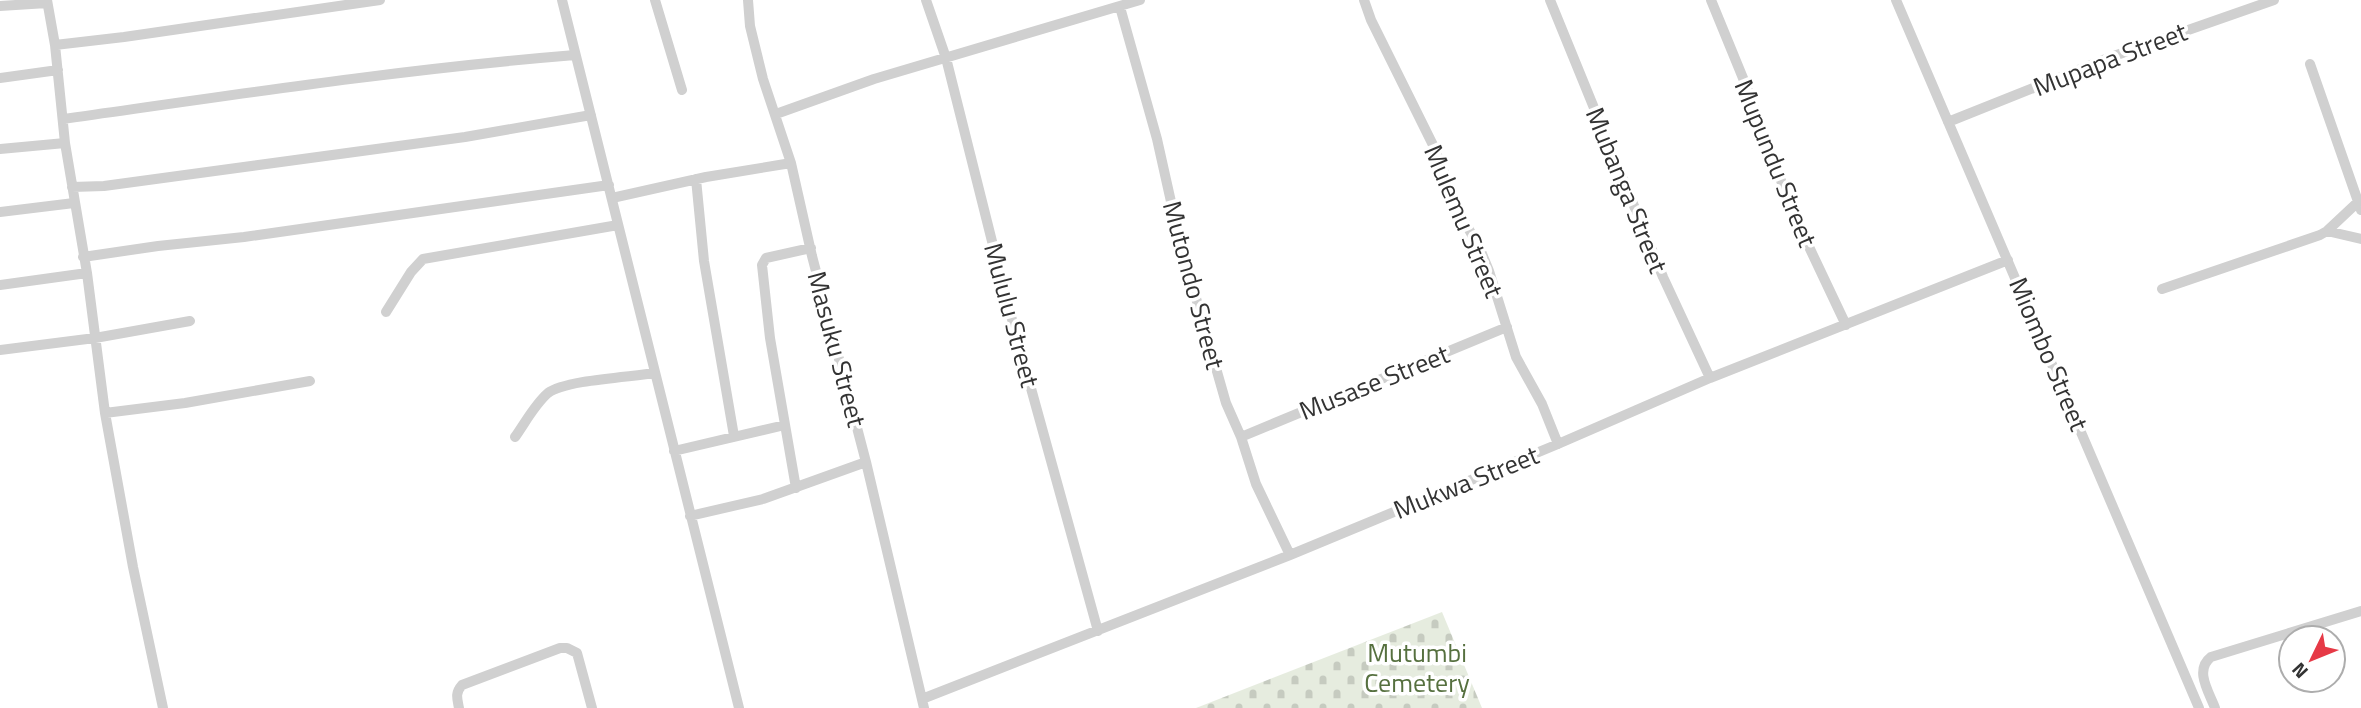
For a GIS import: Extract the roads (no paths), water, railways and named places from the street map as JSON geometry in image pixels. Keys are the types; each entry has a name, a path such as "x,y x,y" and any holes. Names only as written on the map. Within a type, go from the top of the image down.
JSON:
{"street":[{"path":"55,45 380,0"},
{"path":"562,0 739,708"},
{"path":"655,0 682,90"},
{"name":"Masuku Street","path":"748,0 750,26 791,163 923,704"},
{"name":"Mululu Street","path":"926,0 946,58 1008,305 1098,631"},
{"path":"776,114 874,79 1140,0"},
{"name":"Mulemu Street","path":"1364,0 1371,20 1433,145 1463,219 1480,249 1516,357 1538,396 1558,444"},
{"name":"Mubanga Street","path":"1550,0 1663,277 1710,378"},
{"name":"Mupundu Street","path":"1711,0 1793,213 1846,325"},
{"name":"Miombo Street","path":"1896,0 2199,708"},
{"name":"Mupapa Street","path":"1948,122 2111,57 2274,0"},
{"path":"0,6 47,1 55,45 65,143 87,273 104,414 163,708"},
{"name":"Mutondo Street","path":"1120,7 1157,139 1180,242 1226,402 1256,484 1290,555"},
{"path":"63,119 414,71 575,55"},
{"path":"2162,289 2295,245 2327,231 2360,206 2310,64"},
{"path":"0,78 58,70"},
{"path":"72,187 104,186 466,136 591,115"},
{"path":"0,149 65,143"},
{"path":"612,198 791,163"},
{"path":"696,180 704,261 734,436"},
{"path":"83,257 609,185"},
{"path":"0,212 75,203"},
{"path":"386,313 411,272 424,259 618,225"},
{"path":"2327,231 2361,239"},
{"path":"796,488 770,338 762,265 766,258 811,248"},
{"name":"Mukwa Street","path":"923,704 1558,444 1710,378 2008,260"},
{"path":"0,285 87,273"},
{"path":"0,349 95,338 190,321"},
{"name":"Musase Street","path":"1241,437 1507,327"},
{"path":"515,437 551,391 655,373"},
{"path":"104,414 310,381"},
{"path":"674,451 785,425"},
{"path":"690,516 763,499 866,462"},
{"path":"2216,708 2202,667 2211,657 2361,611"},
{"path":"460,708 456,697 462,685 567,648 577,653 592,708"}],"park label":[{"name":"Mutumbi Cemetery","path":"1417,667"}]}
